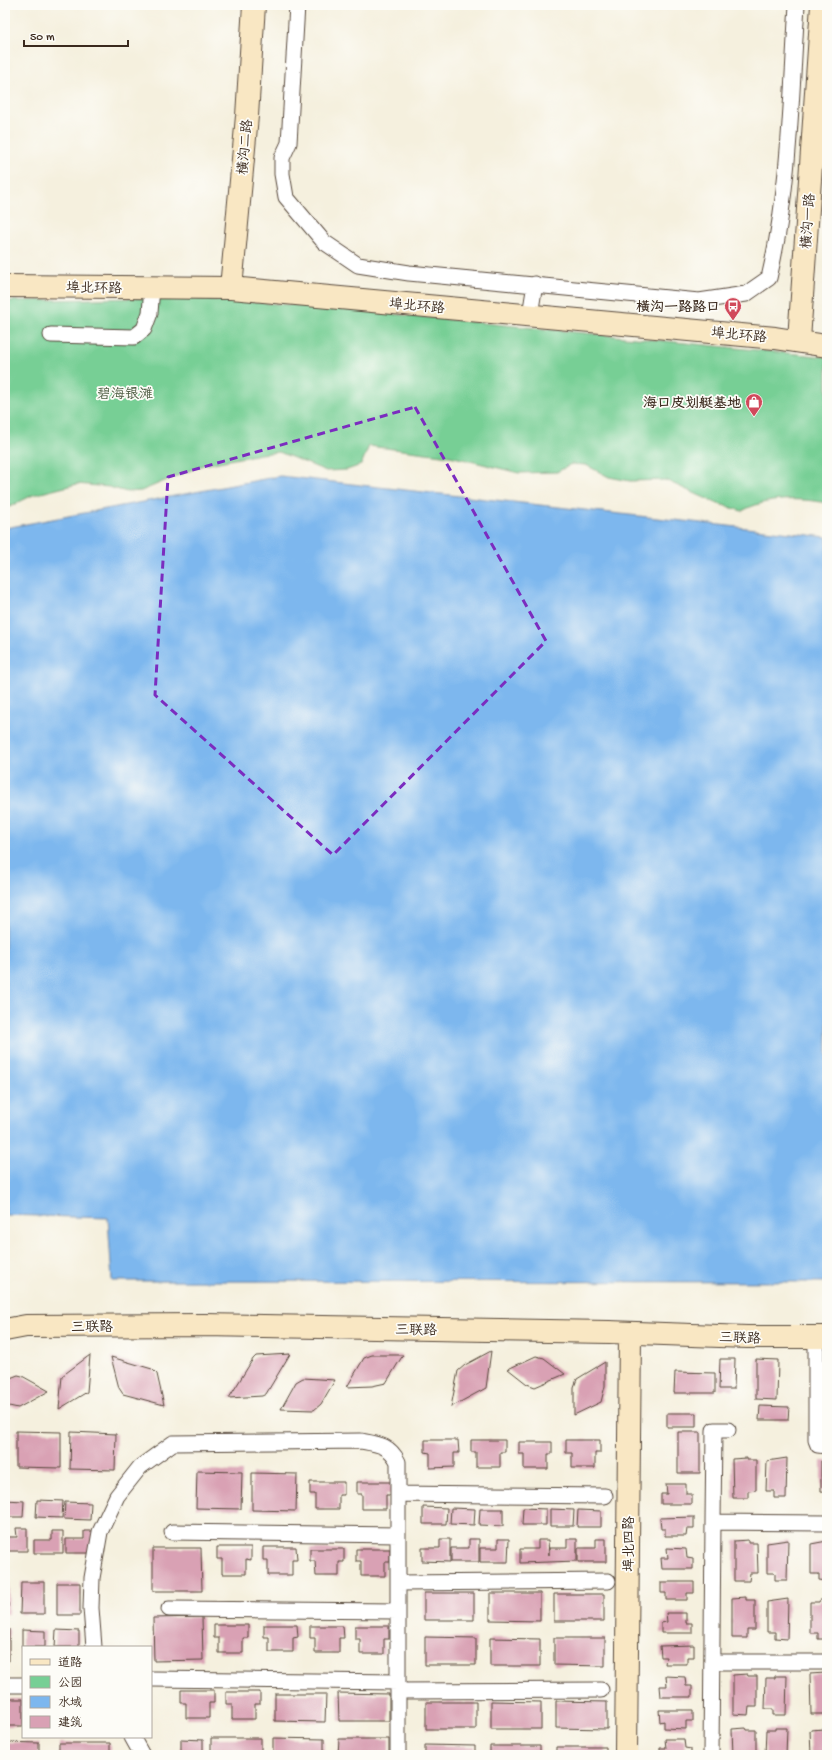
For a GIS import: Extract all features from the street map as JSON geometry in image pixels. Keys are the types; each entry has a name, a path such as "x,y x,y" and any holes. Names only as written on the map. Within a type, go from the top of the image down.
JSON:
{"main road":[{"name":"横沟二路","path":"231,288 247,116 254,5"},
{"name":"横沟一路","path":"799,340 823,54 821,11"},
{"name":"埠北环路","path":"5,286 231,288 799,340 827,346"},
{"name":"三联路","path":"5,1330 26,1326 204,1325 747,1337 822,1337"},
{"name":"埠北四路","path":"626,1755 630,1334"}],"street":[{"path":"296,5 288,143 282,158 282,174 286,197 324,242 358,265 409,273 699,301 746,294 770,278 776,251 785,184 797,10 821,11"},
{"path":"530,315 535,284"},
{"path":"51,336 134,337 144,329 150,313 152,287"},
{"path":"822,1337 816,1440 818,1445 827,1446"},
{"path":"711,1755 714,1430 728,1430"},
{"path":"94,1646 91,1608 92,1578 100,1532 117,1496 127,1482 140,1467 173,1443 361,1441 380,1445 394,1452 398,1462 398,1755"},
{"path":"398,1494 605,1496"},
{"path":"712,1522 827,1523"},
{"path":"172,1532 398,1535"},
{"path":"398,1582 608,1581"},
{"path":"169,1609 398,1611"},
{"path":"712,1662 827,1662"},
{"path":"152,1679 398,1687 602,1690"},
{"path":"5,1685 22,1685"},
{"path":"133,1738 142,1755"}],"highlighted area":[{"path":"415,407 546,641 333,855 155,695 168,477"}],"green space":[{"name":"碧海银滩","path":"182,298 312,306 827,357 827,503 805,500 772,501 752,506 742,511 716,503 665,480 630,481 609,477 586,465 571,464 557,472 519,473 450,456 369,446 361,465 347,470 326,471 279,452 260,454 203,465 141,491 127,492 109,487 77,484 33,495 5,509 5,301"}],"water":[{"path":"280,476 827,537 827,1282 112,1281 108,1218 5,1215 5,528"}],"building":[{"path":"491,1351 486,1388 451,1407 458,1371 465,1365"},
{"path":"290,1354 266,1394 262,1396 229,1398 256,1356"},
{"path":"90,1355 87,1392 59,1409 62,1376"},
{"path":"372,1355 403,1355 386,1383 372,1386 347,1387 364,1358"},
{"path":"536,1356 544,1358 565,1374 535,1387 527,1384 508,1369"},
{"path":"111,1357 152,1369 157,1374 164,1405 123,1394 119,1388"},
{"path":"720,1359 735,1359 734,1389 719,1389"},
{"path":"756,1359 778,1360 777,1400 756,1399"},
{"path":"605,1362 605,1386 601,1402 574,1415 574,1387 577,1379"},
{"path":"675,1372 715,1373 715,1393 674,1393"},
{"path":"18,1375 49,1391 18,1408 5,1404 5,1380"},
{"path":"303,1378 335,1380 321,1404 314,1410 281,1409 296,1382"},
{"path":"760,1406 789,1407 788,1420 759,1420"},
{"path":"667,1413 696,1413 696,1427 667,1427"},
{"path":"16,1431 61,1432 61,1468 16,1467"},
{"path":"71,1432 116,1434 115,1470 70,1469"},
{"path":"678,1432 700,1432 700,1473 678,1473"},
{"path":"425,1440 458,1440 459,1453 454,1453 454,1467 430,1468 430,1453 425,1452"},
{"path":"471,1440 505,1440 505,1452 500,1452 500,1467 476,1467 476,1452 471,1452"},
{"path":"566,1440 600,1440 600,1453 595,1453 595,1468 572,1468 572,1453 566,1453"},
{"path":"519,1442 552,1442 552,1454 548,1454 548,1469 524,1469 524,1454 519,1454"},
{"path":"747,1458 747,1460 756,1460 756,1490 748,1491 748,1498 733,1498 732,1459"},
{"path":"787,1458 786,1498 774,1498 774,1491 766,1491 767,1461"},
{"path":"821,1461 827,1461 827,1492 821,1491"},
{"path":"197,1471 242,1472 241,1509 196,1508"},
{"path":"252,1473 297,1474 296,1511 252,1510"},
{"path":"310,1482 344,1482 344,1495 339,1495 339,1509 315,1509 315,1494 310,1494"},
{"path":"357,1482 391,1482 391,1495 386,1495 386,1509 362,1509 362,1494 357,1494"},
{"path":"666,1484 686,1484 686,1494 692,1494 692,1504 661,1504 661,1494 667,1494"},
{"path":"5,1500 24,1501 23,1517 5,1517"},
{"path":"37,1500 63,1501 62,1518 36,1517"},
{"path":"65,1502 91,1503 90,1520 64,1519"},
{"path":"423,1507 447,1508 446,1524 423,1524"},
{"path":"451,1508 475,1509 474,1525 450,1524"},
{"path":"523,1508 546,1509 546,1525 522,1525"},
{"path":"480,1509 503,1509 503,1526 479,1525"},
{"path":"550,1509 574,1510 573,1526 550,1526"},
{"path":"578,1510 601,1511 601,1527 577,1527"},
{"path":"694,1517 694,1529 687,1529 686,1536 665,1536 665,1529 661,1529 660,1518"},
{"path":"16,1528 27,1528 27,1551 5,1551 5,1537 17,1537"},
{"path":"52,1531 63,1531 63,1553 34,1553 34,1540 52,1540"},
{"path":"84,1531 94,1531 94,1553 66,1553 66,1539 84,1539"},
{"path":"440,1539 450,1539 450,1562 422,1561 422,1548 440,1548"},
{"path":"469,1539 479,1539 479,1562 451,1562 451,1548 469,1548"},
{"path":"498,1539 509,1539 508,1562 480,1562 480,1548 498,1548"},
{"path":"567,1539 577,1539 577,1561 520,1563 520,1549 538,1549 538,1540 548,1540 549,1555 549,1548 567,1548"},
{"path":"596,1539 606,1539 606,1562 578,1562 578,1548 596,1548"},
{"path":"748,1540 748,1543 757,1543 758,1573 750,1573 749,1581 734,1581 734,1541"},
{"path":"788,1540 787,1580 775,1580 775,1573 767,1573 767,1543"},
{"path":"827,1541 827,1581 819,1580 819,1574 811,1574 811,1544"},
{"path":"217,1547 251,1547 251,1560 246,1559 246,1574 222,1574 222,1559 217,1559"},
{"path":"263,1547 296,1547 297,1560 292,1560 292,1575 268,1575 268,1560 263,1560"},
{"path":"153,1548 201,1548 202,1591 153,1591"},
{"path":"667,1548 686,1549 687,1558 693,1559 693,1569 662,1569 661,1558 668,1558"},
{"path":"310,1549 344,1549 344,1562 339,1562 339,1576 316,1576 315,1561 310,1561"},
{"path":"356,1549 390,1549 390,1562 385,1562 385,1576 361,1576 361,1561 356,1561"},
{"path":"21,1582 44,1582 44,1614 20,1614"},
{"path":"661,1582 694,1582 694,1593 687,1593 687,1600 666,1600 666,1593 661,1593"},
{"path":"5,1583 9,1583 8,1614 5,1614"},
{"path":"57,1583 80,1583 80,1615 57,1615"},
{"path":"424,1593 474,1593 474,1620 424,1620"},
{"path":"490,1593 540,1593 540,1621 490,1620"},
{"path":"554,1594 604,1594 604,1621 554,1621"},
{"path":"746,1597 746,1600 755,1600 755,1630 747,1630 747,1638 732,1638 732,1598"},
{"path":"788,1599 787,1639 775,1638 775,1632 767,1632 767,1602"},
{"path":"820,1600 827,1600 827,1639 818,1639 818,1633 810,1633 810,1602 819,1602"},
{"path":"666,1613 686,1613 686,1623 692,1623 692,1633 661,1633 661,1623 667,1622"},
{"path":"202,1617 203,1660 154,1661 153,1618"},
{"path":"214,1625 248,1625 248,1638 243,1638 243,1653 219,1653 219,1638 214,1638"},
{"path":"264,1625 297,1625 298,1637 293,1638 293,1652 269,1652 269,1637 264,1637"},
{"path":"310,1626 343,1626 344,1638 339,1638 339,1653 315,1653 315,1638 310,1638"},
{"path":"355,1626 389,1626 389,1639 384,1639 384,1654 360,1654 360,1639 355,1639"},
{"path":"5,1629 9,1629 9,1661 5,1661"},
{"path":"22,1630 45,1631 45,1646 22,1646"},
{"path":"56,1630 79,1631 79,1646 55,1646"},
{"path":"425,1637 476,1638 476,1665 425,1665"},
{"path":"490,1638 540,1639 540,1666 490,1666"},
{"path":"554,1638 605,1638 605,1666 554,1665"},
{"path":"694,1645 694,1657 687,1657 687,1664 665,1664 666,1657 661,1657 660,1646"},
{"path":"825,1673 825,1676 827,1676 826,1714 811,1714 810,1674"},
{"path":"747,1674 748,1676 757,1676 757,1707 749,1707 748,1715 733,1714 733,1675"},
{"path":"666,1676 685,1677 686,1686 692,1686 692,1697 661,1697 660,1686 667,1686"},
{"path":"775,1676 787,1676 786,1715 773,1715 773,1709 765,1709 766,1678 775,1678"},
{"path":"181,1690 214,1690 214,1703 209,1703 209,1718 186,1718 186,1703 181,1703"},
{"path":"226,1692 260,1692 260,1704 255,1704 255,1719 232,1719 232,1704 226,1704"},
{"path":"338,1693 389,1694 389,1721 339,1721"},
{"path":"275,1694 326,1694 325,1722 275,1721"},
{"path":"5,1699 22,1699 22,1726 5,1726"},
{"path":"491,1701 541,1702 541,1729 491,1729"},
{"path":"556,1701 607,1702 607,1729 556,1728"},
{"path":"426,1702 476,1702 476,1729 426,1729"},
{"path":"659,1710 693,1710 693,1721 686,1721 686,1729 664,1728 664,1721 660,1722"},
{"path":"746,1728 747,1730 756,1730 756,1755 733,1755 732,1729"},
{"path":"775,1728 787,1728 786,1755 765,1755 766,1730 775,1730"},
{"path":"825,1729 825,1731 827,1731 827,1755 811,1755 810,1730"},
{"path":"211,1738 261,1738 261,1755 211,1755"},
{"path":"273,1738 324,1739 324,1755 273,1755"},
{"path":"181,1739 203,1740 203,1755 181,1755"},
{"path":"339,1739 389,1739 389,1755 338,1755"},
{"path":"665,1739 684,1739 685,1748 691,1749 691,1755 660,1755 660,1748 666,1748"},
{"path":"5,1742 39,1743 39,1755 5,1755"},
{"path":"59,1743 110,1743 110,1755 59,1755"},
{"path":"425,1745 475,1746 475,1755 425,1755"},
{"path":"490,1746 540,1746 540,1755 490,1755"},
{"path":"556,1747 606,1747 606,1755 556,1755"}],"place":[{"name":"横沟一路路口","path":"733,321"},
{"name":"海口皮划艇基地","path":"754,417"}]}
